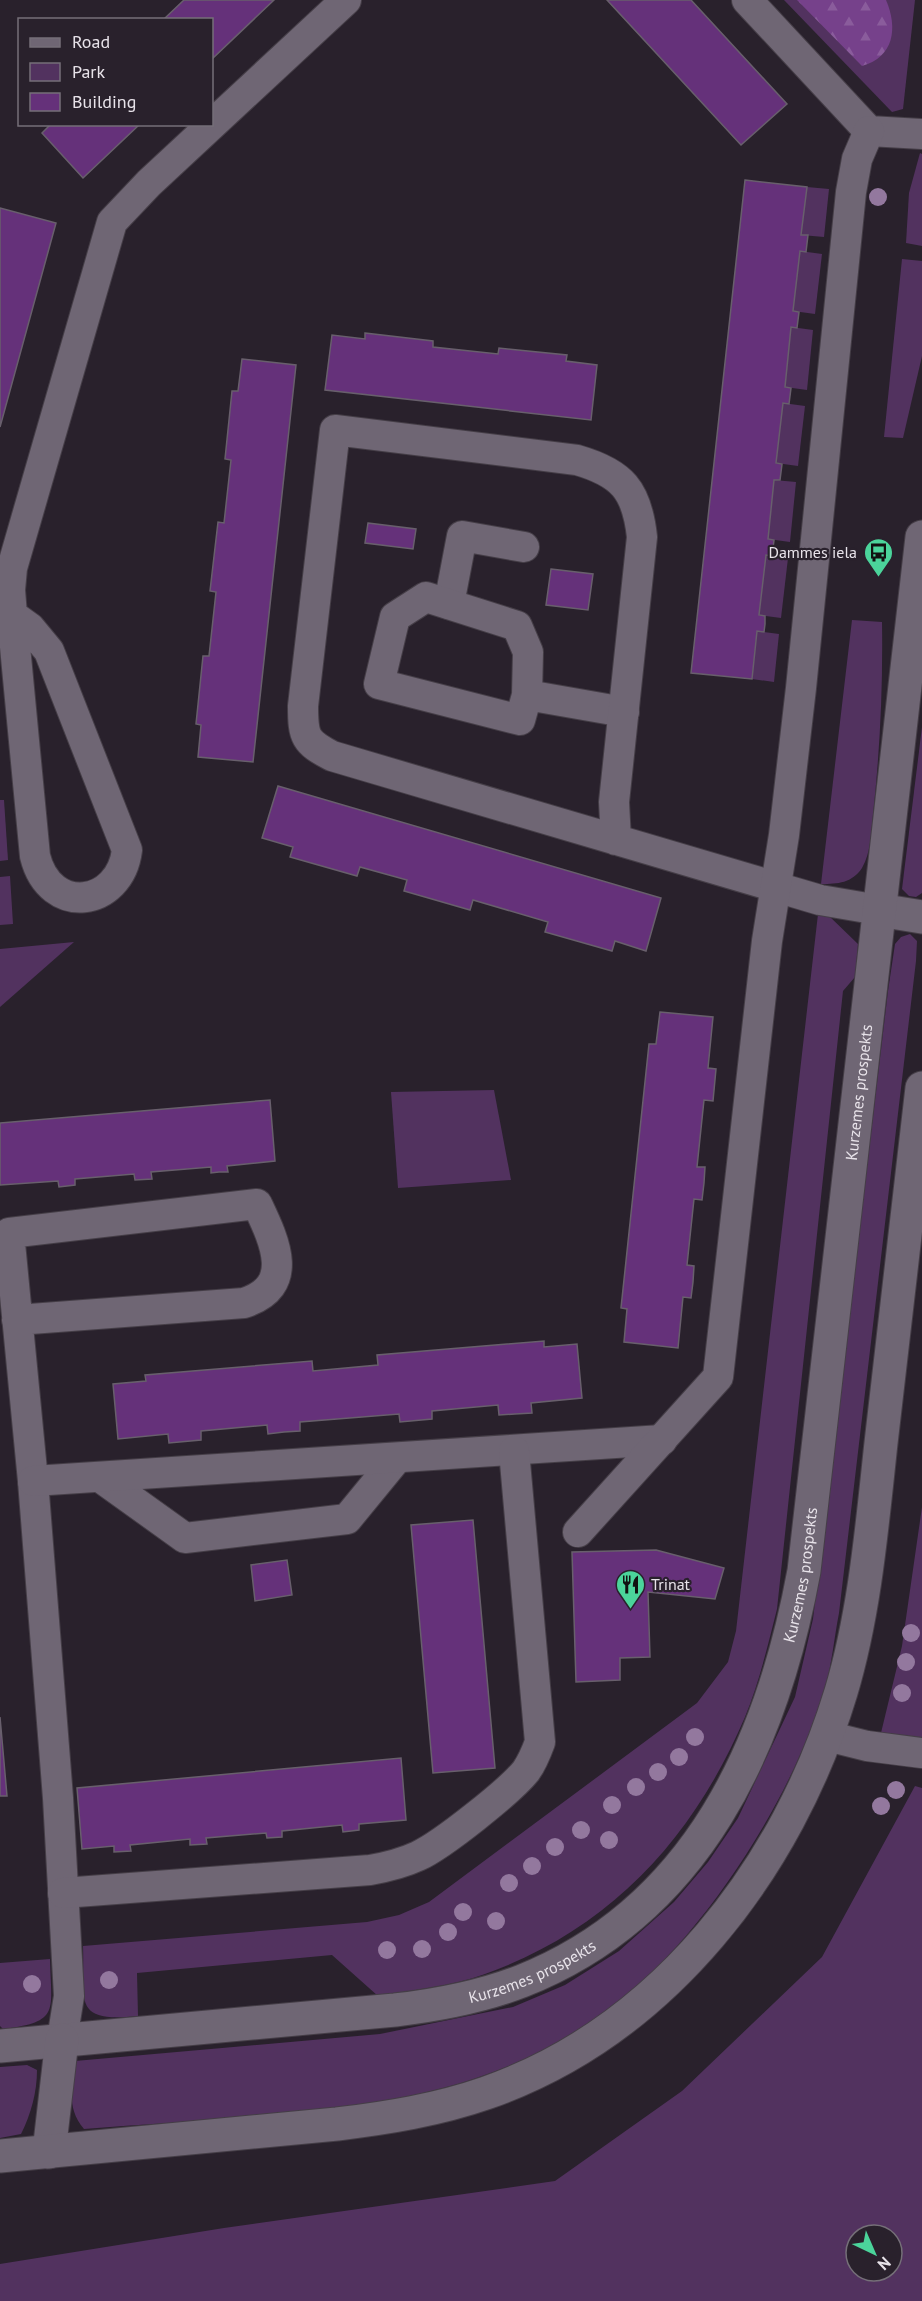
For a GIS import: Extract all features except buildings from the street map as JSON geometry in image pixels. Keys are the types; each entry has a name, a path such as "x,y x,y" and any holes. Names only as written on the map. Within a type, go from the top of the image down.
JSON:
{"main road":[{"name":"Kurzemes prospekts","path":"0,2046 394,2010 439,2004 482,1994 523,1980 594,1943 653,1895 705,1834 727,1799 752,1750 778,1682 794,1623 811,1524 922,537"},
{"path":"879,910 922,917"},
{"path":"0,2156 390,2118 486,2093 538,2071 622,2021 662,1987 697,1951 730,1912 763,1863 800,1799 827,1736 852,1647 868,1556 922,1088"},
{"path":"49,2152 63,2040"}],"street":[{"path":"213,124 346,0"},
{"path":"747,0 868,131 922,134"},
{"path":"12,615 30,628 49,651 124,839 127,850 125,866 117,879 101,892 81,897 65,896 49,886 40,873 35,856 12,615 10,590 12,568 112,222 149,183 210,126"},
{"path":"578,1532 718,1377 763,972 801,688 850,192 857,159 868,131"},
{"path":"616,840 614,802 642,537 640,513 631,492 622,481 602,468 577,460 334,430 303,706 303,730 309,743 332,756 616,840 820,900 879,910"},
{"path":"449,604 462,536 524,547"},
{"path":"426,597 517,626 528,652 527,695 520,720 379,684 395,616 426,597"},
{"path":"527,695 624,712"},
{"path":"17,1320 244,1303 256,1299 272,1284 277,1273 275,1242 257,1204 9,1233 17,1320 33,1481 63,1893 69,1996 63,2040"},
{"path":"33,1481 662,1440"},
{"path":"63,1893 370,1870 395,1865 420,1855 444,1841 524,1773 535,1758 540,1742 514,1450"},
{"path":"100,1477 185,1538 347,1519 397,1458"},
{"path":"827,1736 867,1746 922,1753"}],"green space":[{"path":"784,0 915,0 903,109 892,112"},
{"path":"797,0 886,0 892,21 887,49 873,62 862,66"},
{"path":"920,153 922,154 922,246 906,243 909,193"},
{"path":"807,187 829,189 824,237 801,235"},
{"path":"800,251 822,254 815,314 793,311"},
{"path":"902,259 922,261 922,356 903,438 884,437"},
{"path":"791,327 813,330 807,390 785,387"},
{"path":"783,403 805,406 798,466 776,463"},
{"path":"774,480 796,482 790,542 768,539"},
{"path":"766,555 788,558 781,618 759,615"},
{"path":"852,620 882,622 878,767 871,835 867,856 862,868 854,877 844,882 821,884"},
{"path":"757,631 779,634 774,682 752,679"},
{"path":"922,727 922,893 916,897 909,896 902,889"},
{"path":"0,800 4,800 8,860 0,861"},
{"path":"10,876 13,924 0,925 0,877"},
{"path":"818,914 828,915 858,944 855,977 843,991 777,1609 759,1677 745,1717 724,1761 700,1802 673,1840 642,1874 608,1905 571,1932 530,1955 485,1974 446,1985 378,1996 332,1955 137,1973 138,2016 101,2016 92,2011 86,2004 84,1994 83,1946 367,1922 399,1915 429,1902 697,1703 728,1662 736,1631"},
{"path":"910,934 917,941 916,961 839,1613 831,1660 825,1688 810,1732 789,1779 735,1871 703,1915 633,1991 596,2019 561,2041 483,2076 399,2098 310,2112 84,2129 72,2105 75,2061 380,2034 513,2007 565,1985 619,1951 674,1902 708,1862 738,1818 795,1697 813,1619 888,991 895,944 901,937"},
{"path":"74,942 0,1007 0,949"},
{"path":"494,1090 511,1180 398,1188 391,1092"},
{"path":"922,1507 922,1739 880,1737 902,1646"},
{"path":"915,1786 922,1788 922,2301 0,2301 0,2264 224,2228 555,2181 682,2091 822,1957"},
{"path":"50,1959 51,2002 49,2011 35,2022 3,2029 0,2026 0,1963"},
{"path":"27,2065 37,2070 35,2095 28,2119 21,2134 0,2138 0,2067"}],"place":[{"name":"Dammes iela","path":"878,578"},
{"name":"Trinat","path":"630,1610"}]}
